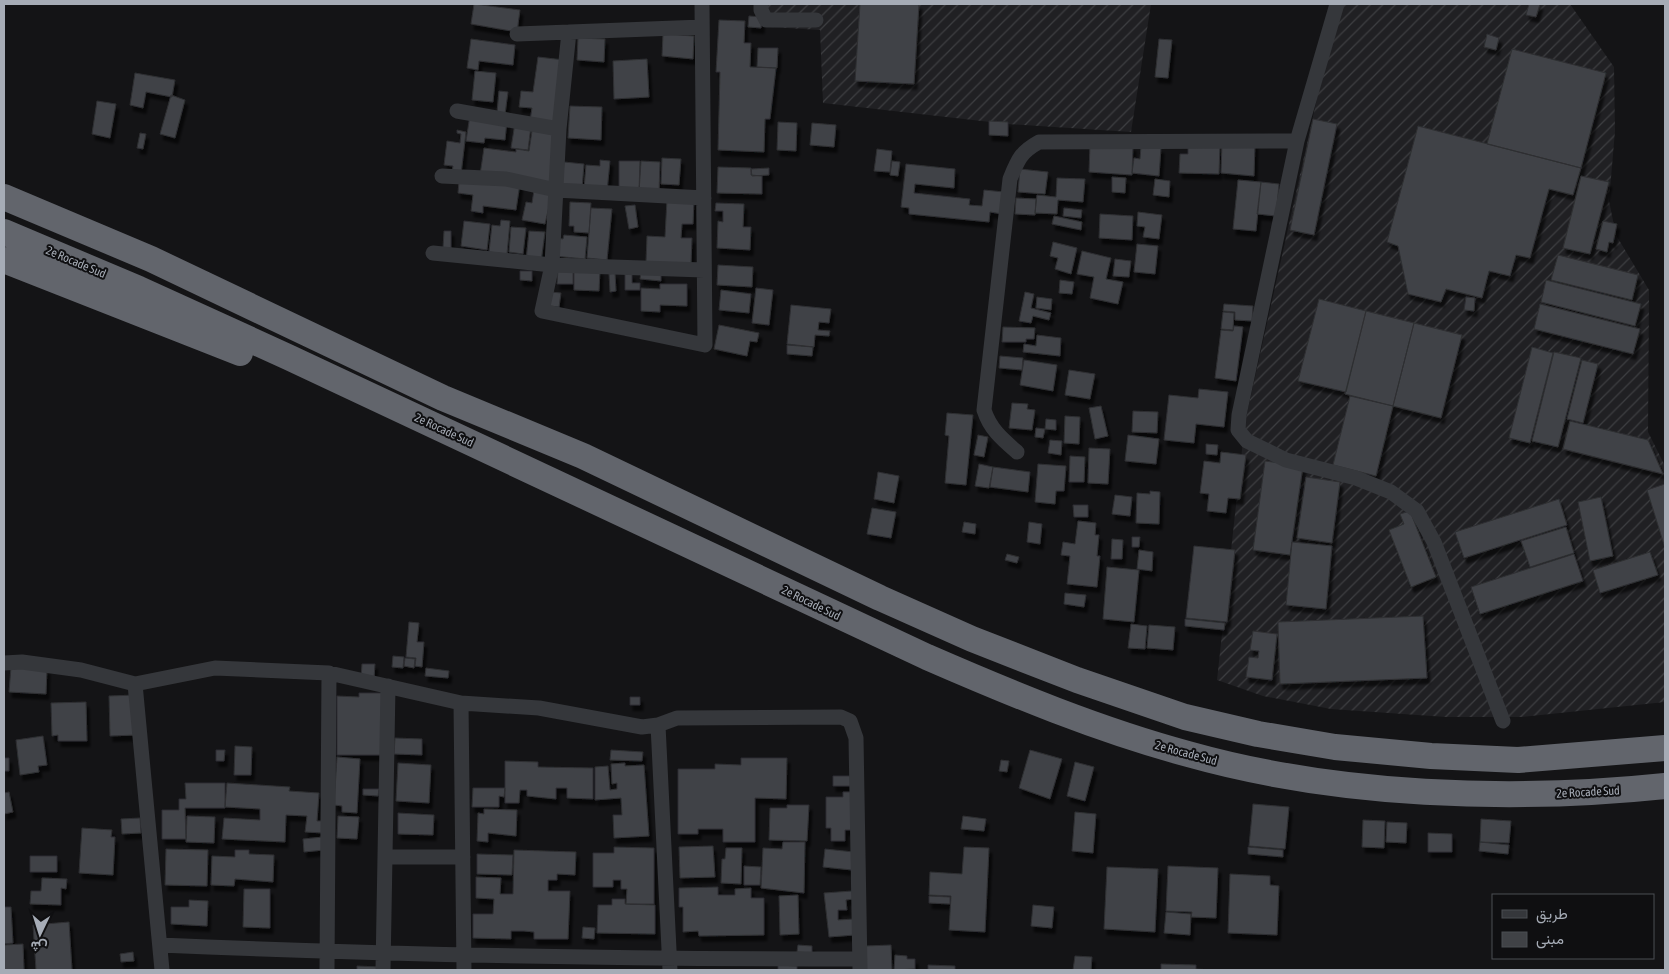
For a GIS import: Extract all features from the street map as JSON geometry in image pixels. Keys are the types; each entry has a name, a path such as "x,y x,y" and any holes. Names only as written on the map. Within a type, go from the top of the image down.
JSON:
{"highway":[{"path":"4,197 151,259 443,398 583,456 880,598 964,635 1078,680 1185,717 1258,734 1335,747 1431,756 1518,760 1665,748"},
{"name":"2e Rocade Sud","path":"4,232 139,289 935,661 1007,691 1159,746 1258,770 1332,782 1404,789 1467,793 1549,794 1665,786"},
{"path":"4,260 173,328 429,423"}],"street":[{"path":"569,32 559,128 552,265 542,311 705,345 702,4"},
{"path":"761,4 761,10 766,20 816,20"},
{"path":"1337,4 1297,141 1239,415 1238,430 1247,440 1286,460 1356,478 1391,492 1416,511 1434,542 1503,721"},
{"path":"517,34 702,26"},
{"path":"457,111 559,128"},
{"path":"1017,452 988,423 984,410 1010,179 1016,163 1025,150 1039,142 1297,141"},
{"path":"442,176 506,179 556,190 704,198"},
{"path":"433,253 552,265 704,270"},
{"path":"4,663 22,662 80,670 135,684 215,668 329,673 461,703 539,708 642,727 658,725 677,718 841,717 850,721 856,738 860,965 670,965 464,955 326,952 160,945"},
{"path":"327,970 329,673"},
{"path":"135,684 162,970"},
{"path":"383,970 388,686"},
{"path":"461,703 464,970"},
{"path":"658,725 670,965"},
{"path":"385,857 463,857"}],"shaded area":[{"path":"756,4 1151,4 1131,132 1008,124 823,103 820,30 755,26"},
{"path":"1338,4 1570,4 1614,67 1615,131 1609,201 1616,235 1649,290 1648,432 1665,466 1665,702 1522,717 1446,717 1331,709 1263,696 1217,680 1245,422"}],"building":[{"path":"474,4 520,10 517,32 471,24"},
{"path":"860,4 919,4 914,84 855,81"},
{"path":"1529,4 1540,4 1536,17 1526,15"},
{"path":"749,16 762,17 761,28 748,27"},
{"path":"719,20 745,21 744,43 751,43 750,67 776,68 770,119 765,119 764,152 718,150 720,72 716,72"},
{"path":"663,34 694,36 693,59 662,56"},
{"path":"1487,34 1499,38 1496,50 1484,47"},
{"path":"578,38 605,39 604,62 577,60"},
{"path":"471,39 515,45 513,65 479,61 478,70 467,68"},
{"path":"1159,39 1172,40 1168,78 1155,77"},
{"path":"758,48 778,48 777,68 757,67"},
{"path":"1512,49 1606,73 1581,168 1487,144"},
{"path":"538,57 564,60 556,124 530,121 532,108 519,107 521,91 533,92"},
{"path":"647,59 649,97 614,99 613,61"},
{"path":"475,71 496,73 493,102 472,100"},
{"path":"135,73 175,80 172,97 146,92 143,108 130,105"},
{"path":"499,91 508,92 505,114 497,113"},
{"path":"171,95 185,100 175,138 160,134"},
{"path":"97,101 116,104 110,138 92,134"},
{"path":"570,106 602,107 601,140 568,138"},
{"path":"470,115 507,120 505,140 485,138 484,143 466,141"},
{"path":"1313,119 1337,124 1314,235 1290,230"},
{"path":"989,121 1008,122 1008,136 989,135"},
{"path":"778,122 797,123 796,151 777,150"},
{"path":"515,123 531,126 528,150 511,148"},
{"path":"812,123 836,125 834,147 810,145"},
{"path":"1418,126 1581,168 1573,195 1549,189 1530,258 1516,255 1510,276 1489,271 1482,298 1446,289 1441,302 1408,294 1398,246 1387,242"},
{"path":"457,130 466,132 461,174 452,173 453,166 444,165 447,141 460,143 461,134 457,133"},
{"path":"532,131 556,134 552,184 480,175 484,148 516,152 516,149 529,151"},
{"path":"140,133 146,134 143,149 137,148"},
{"path":"1222,142 1255,143 1254,176 1221,173"},
{"path":"1188,143 1220,144 1219,174 1179,173 1180,154 1188,154"},
{"path":"1090,144 1133,146 1132,175 1089,172"},
{"path":"1141,146 1161,148 1159,176 1132,173 1134,158 1140,159"},
{"path":"877,149 892,151 890,172 874,171"},
{"path":"662,158 681,159 679,185 661,184"},
{"path":"600,160 610,161 607,191 584,189 586,165 600,166"},
{"path":"619,161 640,161 639,192 619,191"},
{"path":"641,161 660,162 659,193 639,192"},
{"path":"892,161 900,162 898,176 890,175"},
{"path":"564,162 584,164 582,189 562,187"},
{"path":"906,164 955,169 954,188 915,184 914,193 970,199 969,205 982,206 984,190 1004,192 1002,214 990,212 989,222 909,214 909,208 901,207"},
{"path":"718,167 751,168 751,175 762,176 762,194 717,193"},
{"path":"769,168 769,175 752,176 751,169"},
{"path":"1020,169 1048,172 1045,194 1018,192"},
{"path":"1581,176 1609,182 1590,254 1563,248"},
{"path":"1112,177 1126,178 1125,193 1112,192"},
{"path":"1057,178 1085,179 1083,202 1058,200 1057,214 1035,213 1037,195 1056,197"},
{"path":"1155,179 1170,181 1169,197 1153,195"},
{"path":"1238,180 1261,182 1256,231 1233,229"},
{"path":"459,181 520,183 516,210 483,206 483,213 471,211 473,195 458,193"},
{"path":"1261,182 1279,184 1276,216 1257,214"},
{"path":"534,190 552,193 545,224 522,220 526,202 532,203"},
{"path":"1016,198 1036,199 1035,215 1015,214"},
{"path":"667,199 694,200 693,224 682,224 681,238 692,238 691,264 646,262 647,236 665,237"},
{"path":"570,202 591,203 589,233 574,232 574,226 569,226"},
{"path":"716,203 744,204 743,227 751,227 750,250 717,248 718,221 723,222 723,211 715,211"},
{"path":"635,205 638,227 629,229 625,206"},
{"path":"591,208 612,209 607,260 587,258"},
{"path":"1064,208 1082,210 1081,218 1063,216"},
{"path":"1138,212 1162,215 1159,239 1143,237 1145,227 1137,226"},
{"path":"1100,214 1133,216 1132,240 1099,238"},
{"path":"1054,216 1082,222 1081,230 1052,224"},
{"path":"501,220 510,221 507,254 489,252 492,225 500,226"},
{"path":"464,221 490,224 487,250 461,246"},
{"path":"1603,221 1617,224 1613,243 1609,242 1607,252 1596,249"},
{"path":"511,227 526,228 523,254 509,252"},
{"path":"444,231 451,231 451,248 443,248"},
{"path":"529,231 545,232 541,262 526,261"},
{"path":"564,235 587,237 585,259 554,256 555,238 563,239"},
{"path":"1053,242 1077,248 1071,274 1055,269 1058,258 1050,256"},
{"path":"1137,244 1158,246 1155,274 1134,272"},
{"path":"1082,251 1111,258 1106,279 1123,282 1118,304 1090,298 1094,277 1077,274"},
{"path":"1558,255 1638,275 1632,300 1551,280"},
{"path":"1115,259 1131,261 1129,277 1113,276"},
{"path":"718,265 753,267 752,287 717,285"},
{"path":"574,268 600,270 599,291 574,290"},
{"path":"558,269 573,270 573,284 557,284"},
{"path":"520,271 532,271 532,281 520,280"},
{"path":"641,271 661,273 661,281 640,279"},
{"path":"615,273 616,291 610,292 609,274"},
{"path":"625,273 632,274 632,283 640,283 640,290 625,290"},
{"path":"1060,280 1074,282 1072,294 1059,293"},
{"path":"1546,280 1641,304 1635,326 1541,302"},
{"path":"660,284 687,284 687,306 660,305 660,312 641,311 641,288 660,289"},
{"path":"756,288 773,290 769,325 752,323"},
{"path":"721,290 751,294 749,313 719,310"},
{"path":"551,292 561,293 559,307 549,306"},
{"path":"1025,292 1034,294 1031,308 1051,313 1049,320 1033,316 1031,323 1019,321"},
{"path":"1037,297 1052,299 1051,310 1036,308"},
{"path":"1466,297 1475,298 1474,311 1464,310"},
{"path":"1319,299 1366,311 1346,392 1298,381"},
{"path":"1224,304 1253,306 1252,321 1235,320 1235,312 1223,311"},
{"path":"1540,304 1640,329 1633,354 1534,329"},
{"path":"791,305 831,309 829,323 819,322 818,330 830,331 829,336 815,335 814,347 787,344"},
{"path":"1366,311 1414,323 1393,406 1345,394"},
{"path":"1223,312 1234,313 1233,330 1221,329"},
{"path":"1414,323 1462,335 1441,418 1393,406"},
{"path":"719,325 759,333 757,342 750,341 747,356 714,349"},
{"path":"1234,326 1243,327 1236,381 1215,378 1221,330 1233,331"},
{"path":"1003,327 1035,328 1034,339 1026,339 1026,342 1002,342"},
{"path":"1037,335 1061,338 1060,356 1023,352 1024,344 1036,346"},
{"path":"787,345 813,347 812,356 787,354"},
{"path":"1532,347 1553,353 1530,443 1509,438"},
{"path":"1554,352 1581,358 1558,447 1532,441"},
{"path":"1000,356 1023,358 1022,370 999,368"},
{"path":"1024,360 1057,365 1053,391 1020,385"},
{"path":"1582,360 1598,364 1583,423 1567,419"},
{"path":"1069,370 1095,374 1090,399 1065,395"},
{"path":"1199,389 1228,392 1224,427 1196,424 1194,443 1164,440 1169,395 1198,398"},
{"path":"1350,396 1393,406 1376,476 1333,465"},
{"path":"1012,403 1028,404 1027,409 1035,410 1032,430 1009,428"},
{"path":"1101,406 1108,436 1095,439 1089,408"},
{"path":"1133,411 1158,412 1157,433 1132,432"},
{"path":"947,413 973,415 966,485 945,483 949,436 945,435"},
{"path":"1065,416 1080,417 1079,444 1064,443"},
{"path":"1046,419 1056,420 1056,430 1045,429"},
{"path":"1570,421 1648,440 1663,474 1563,449"},
{"path":"1036,428 1045,429 1043,438 1035,437"},
{"path":"978,435 988,437 984,457 974,455"},
{"path":"1128,435 1159,439 1156,464 1125,461"},
{"path":"1050,440 1062,441 1061,455 1048,453"},
{"path":"1206,444 1218,445 1217,455 1206,454"},
{"path":"1089,448 1110,449 1108,484 1088,483"},
{"path":"1221,452 1246,455 1240,499 1228,498 1226,513 1207,511 1209,494 1200,493 1204,461 1220,463"},
{"path":"1070,456 1085,457 1084,482 1069,482"},
{"path":"1265,461 1303,466 1290,555 1253,550"},
{"path":"979,464 993,467 989,488 975,486"},
{"path":"1038,464 1066,466 1064,491 1056,491 1055,504 1035,502"},
{"path":"993,467 1030,472 1028,492 990,487"},
{"path":"878,472 899,476 894,503 874,499"},
{"path":"1306,477 1340,482 1332,543 1297,538"},
{"path":"1665,484 1665,548 1647,490"},
{"path":"1150,491 1160,492 1159,524 1136,523 1137,493 1150,494"},
{"path":"1115,495 1132,497 1130,516 1112,514"},
{"path":"1601,497 1613,556 1590,561 1578,502"},
{"path":"1559,499 1567,525 1464,558 1455,532"},
{"path":"1073,505 1088,505 1088,517 1074,517"},
{"path":"872,508 896,512 891,538 867,534"},
{"path":"1410,511 1436,577 1411,587 1389,530 1404,524 1400,514"},
{"path":"1078,521 1096,523 1095,535 1099,535 1097,556 1100,556 1097,587 1067,584 1070,556 1061,555 1063,542 1075,544"},
{"path":"964,522 976,524 975,534 962,532"},
{"path":"1029,522 1042,524 1040,544 1027,542"},
{"path":"1566,527 1574,553 1530,567 1521,541"},
{"path":"1132,537 1140,537 1139,547 1132,547"},
{"path":"1112,539 1123,540 1122,559 1111,559"},
{"path":"1292,542 1332,546 1326,609 1286,605"},
{"path":"1194,546 1235,550 1227,622 1186,618"},
{"path":"1139,550 1153,552 1152,571 1137,569"},
{"path":"1650,552 1658,575 1600,593 1593,570"},
{"path":"1007,554 1019,557 1017,563 1005,560"},
{"path":"1574,554 1583,581 1480,614 1471,587"},
{"path":"1107,567 1139,570 1134,622 1103,619"},
{"path":"1065,593 1086,595 1084,607 1064,604"},
{"path":"1423,616 1427,678 1280,684 1278,622"},
{"path":"1185,619 1225,623 1224,630 1185,626"},
{"path":"409,622 419,623 417,642 424,642 422,667 415,666 416,658 406,657"},
{"path":"1131,624 1147,626 1145,649 1128,648"},
{"path":"1149,625 1175,627 1173,650 1147,648"},
{"path":"1253,631 1277,634 1272,680 1246,677 1249,657 1258,658 1259,651 1250,650"},
{"path":"393,656 404,657 403,668 392,667"},
{"path":"405,658 415,659 414,668 404,666"},
{"path":"362,664 375,664 374,679 361,678"},
{"path":"11,667 47,669 46,694 9,692"},
{"path":"426,668 449,671 448,678 425,676"},
{"path":"359,693 382,693 381,755 337,755 337,696 359,697"},
{"path":"135,695 137,735 110,736 109,696"},
{"path":"630,697 640,697 640,705 630,705"},
{"path":"86,702 87,741 58,741 58,735 52,736 51,703"},
{"path":"43,736 47,765 38,766 39,772 20,775 16,740"},
{"path":"395,738 422,739 422,755 394,754"},
{"path":"235,746 252,747 251,775 234,775"},
{"path":"216,750 225,750 224,761 216,761"},
{"path":"611,750 643,752 642,761 610,760"},
{"path":"1030,750 1062,759 1050,799 1019,788"},
{"path":"337,757 360,759 357,813 342,812 342,806 334,805"},
{"path":"4,758 9,758 9,771 4,771"},
{"path":"741,758 787,758 786,799 755,798 755,842 723,842 723,829 698,829 698,834 678,834 678,769 715,769 715,764 741,765"},
{"path":"1001,760 1009,761 1007,772 999,771"},
{"path":"505,761 538,762 538,767 593,768 593,799 567,798 567,788 556,788 556,799 527,796 527,790 520,790 519,803 505,803"},
{"path":"1075,762 1094,767 1085,801 1067,796"},
{"path":"398,763 431,765 429,803 396,801"},
{"path":"625,763 625,766 644,765 649,836 614,838 613,815 622,815 621,798 595,800 595,767 608,766 610,790 617,789 617,783 612,784 611,764"},
{"path":"833,776 854,776 854,786 833,786"},
{"path":"185,783 225,783 225,808 185,808 186,839 162,839 162,810 179,810 179,799 186,799"},
{"path":"227,783 290,787 289,791 319,793 317,821 324,821 323,833 305,832 307,816 286,815 285,842 222,839 224,818 260,820 260,809 225,807"},
{"path":"473,788 505,788 504,797 499,796 499,807 472,807"},
{"path":"363,789 379,789 378,796 363,795"},
{"path":"9,792 13,812 4,814 4,793"},
{"path":"843,792 853,792 853,830 845,830 845,841 831,841 831,828 826,828 826,797 843,797"},
{"path":"1253,804 1289,807 1285,849 1249,846"},
{"path":"787,805 809,805 807,841 769,840 770,808 787,808"},
{"path":"484,809 517,810 516,836 488,833 488,842 477,841 478,813 484,814"},
{"path":"1075,812 1096,814 1093,853 1072,851"},
{"path":"398,813 434,815 433,835 398,834"},
{"path":"187,816 215,817 214,843 186,842"},
{"path":"338,816 359,817 357,839 337,838"},
{"path":"963,816 986,819 984,831 961,829"},
{"path":"140,818 141,833 122,834 121,819"},
{"path":"1481,819 1511,821 1509,843 1480,842"},
{"path":"1363,820 1385,821 1384,848 1362,847"},
{"path":"1387,822 1407,823 1406,843 1386,842"},
{"path":"82,828 112,830 111,837 115,837 113,875 79,873"},
{"path":"1428,833 1452,834 1452,852 1428,852"},
{"path":"323,837 324,850 304,852 303,839"},
{"path":"783,842 805,842 804,893 761,888 763,848 782,849"},
{"path":"1480,842 1509,845 1508,854 1479,851"},
{"path":"713,846 715,877 680,878 679,847"},
{"path":"614,847 654,848 654,904 626,904 627,889 621,889 621,880 613,880 613,887 593,887 593,853 614,853"},
{"path":"964,847 989,848 985,932 949,930 951,896 929,895 930,872 962,874"},
{"path":"1248,847 1283,850 1283,857 1248,854"},
{"path":"726,848 742,848 741,884 721,883 722,859 725,859"},
{"path":"166,849 208,850 207,886 165,885"},
{"path":"825,849 854,852 852,870 823,867"},
{"path":"235,850 249,850 249,854 274,855 273,882 235,879 234,886 211,885 212,856 235,857"},
{"path":"514,850 576,852 575,875 557,874 557,880 548,880 548,891 570,891 568,939 534,939 534,932 524,931 511,931 511,939 473,938 473,914 493,914 494,899 476,898 476,877 501,878 500,894 513,894"},
{"path":"477,854 513,855 512,875 477,874"},
{"path":"30,856 57,856 57,872 30,872"},
{"path":"744,866 761,867 760,885 744,885"},
{"path":"1168,866 1218,868 1216,918 1191,917 1192,912 1166,911"},
{"path":"1107,867 1158,869 1155,932 1104,929"},
{"path":"1230,874 1270,876 1270,885 1279,886 1277,935 1228,933"},
{"path":"42,878 67,879 66,889 61,888 61,905 30,904 31,891 41,891"},
{"path":"718,887 718,895 735,895 735,889 751,888 751,898 764,898 764,935 699,936 698,931 683,932 683,907 679,907 679,888"},
{"path":"244,889 270,889 270,928 243,927"},
{"path":"852,891 853,899 846,900 847,910 838,910 838,920 854,919 855,935 829,937 824,893"},
{"path":"798,895 799,934 780,935 779,896"},
{"path":"929,896 950,897 950,904 929,903"},
{"path":"612,899 625,899 625,904 655,905 655,934 597,933 598,905 612,905"},
{"path":"189,900 208,901 207,926 171,924 171,907 189,907"},
{"path":"1033,905 1054,907 1052,928 1031,926"},
{"path":"4,907 11,907 13,943 4,944"},
{"path":"1166,912 1191,914 1190,935 1164,933"},
{"path":"69,922 72,970 36,970 33,925"},
{"path":"583,927 595,928 594,939 582,938"},
{"path":"23,944 24,970 4,970 4,945"},
{"path":"798,945 812,946 812,953 797,952"},
{"path":"891,945 892,970 866,970 865,946"},
{"path":"133,952 134,961 121,962 120,954"},
{"path":"895,955 907,956 907,959 915,959 915,969 894,970"},
{"path":"1075,956 1092,957 1091,970 1073,970"},
{"path":"1161,964 1196,965 1196,969 1213,970 1161,970"},
{"path":"778,965 797,966 797,970 778,970"},
{"path":"928,965 955,966 955,970 928,970"},
{"path":"357,966 381,967 381,970 357,970"}]}
